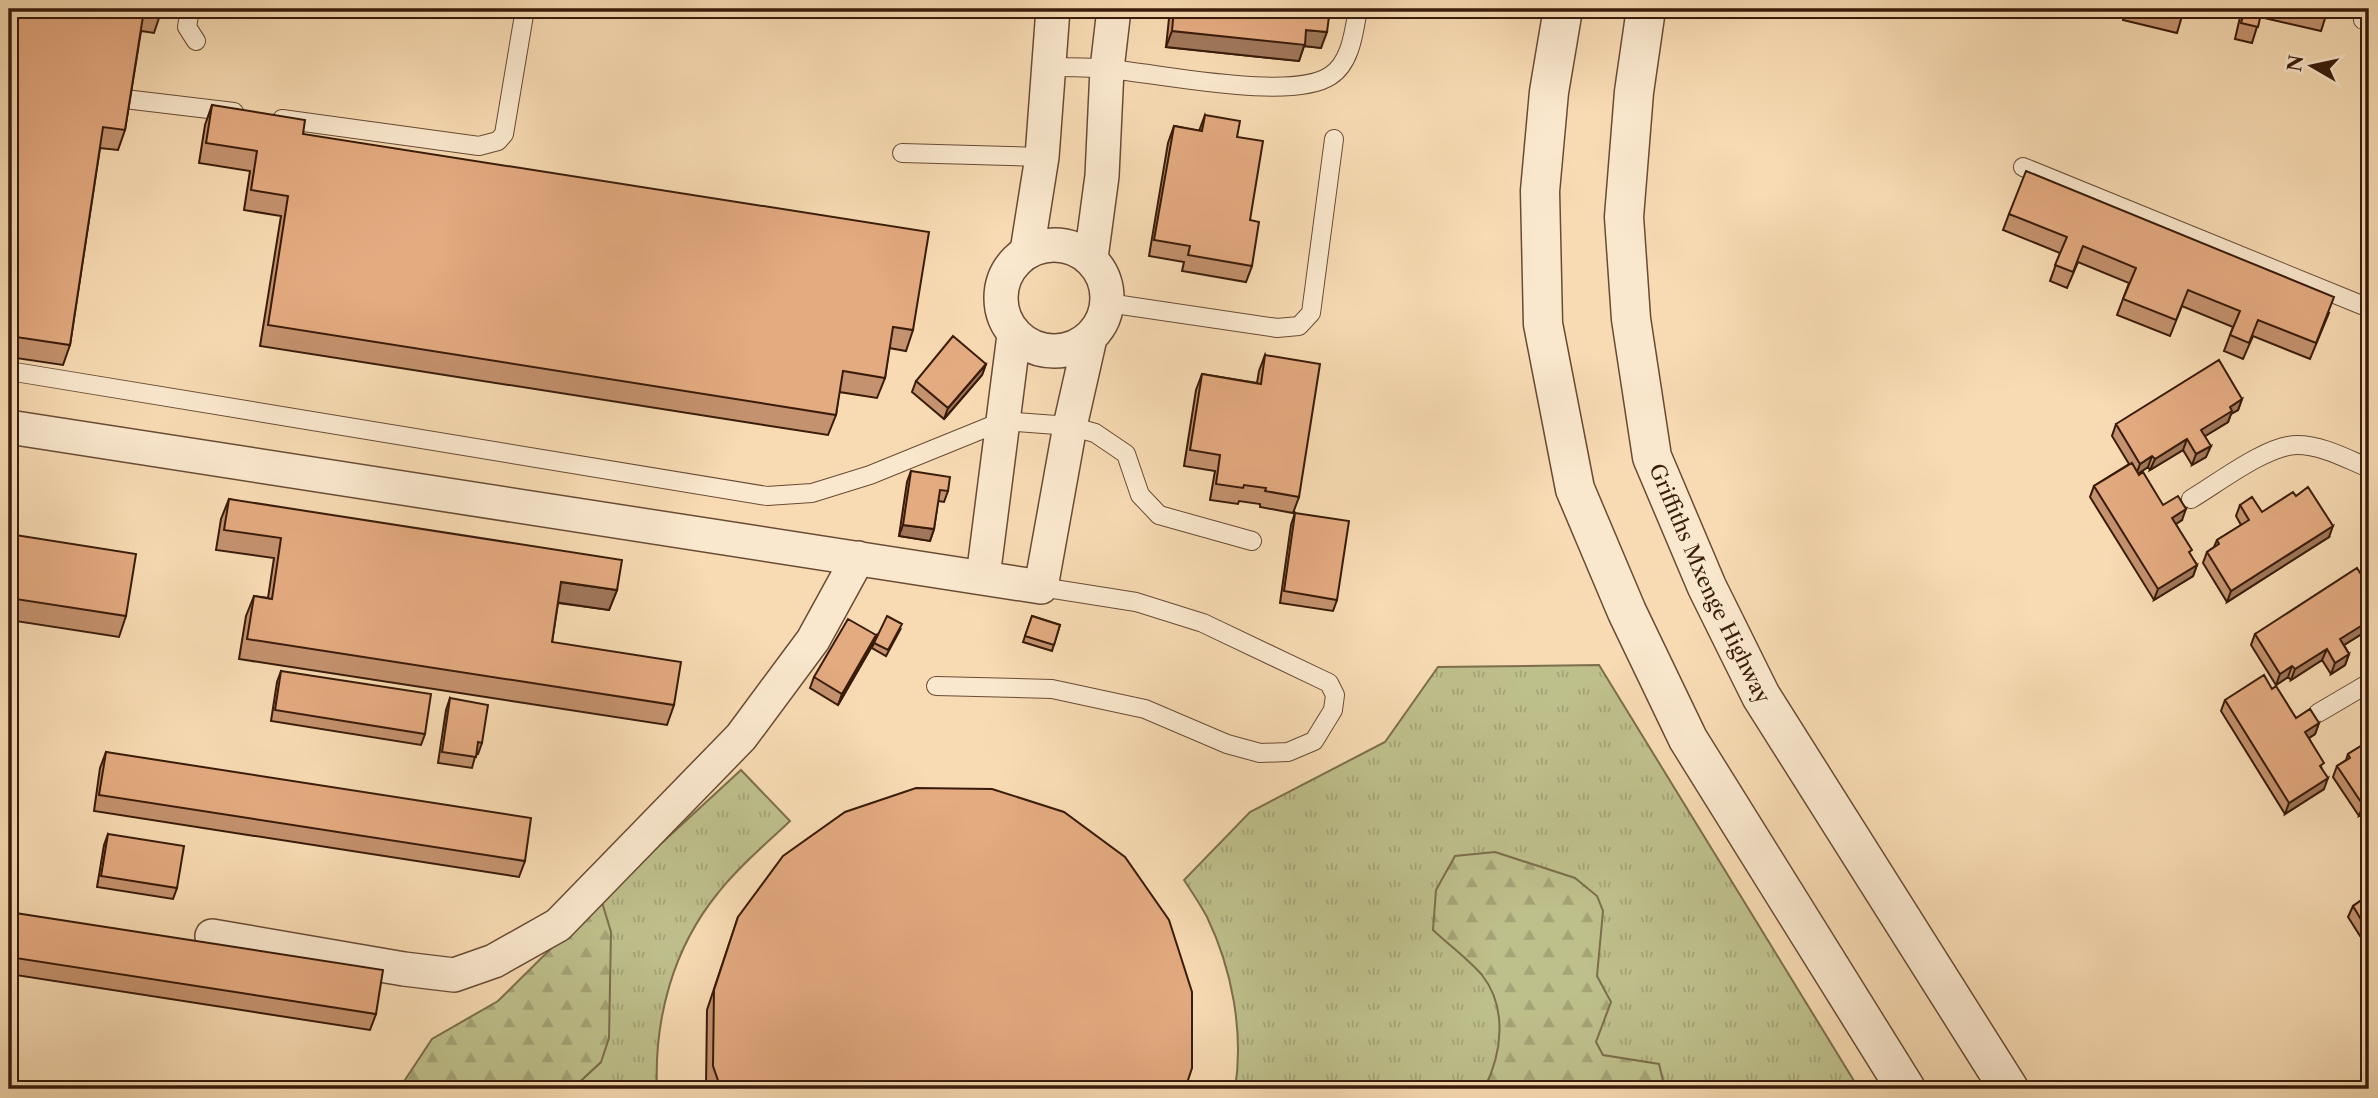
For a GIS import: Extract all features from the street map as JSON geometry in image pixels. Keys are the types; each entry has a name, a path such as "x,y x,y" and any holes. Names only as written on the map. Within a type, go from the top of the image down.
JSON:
{"street":[{"path":"1027,251 1042,157 1053,9"},
{"path":"1091,258 1102,176 1107,69 1114,9"},
{"path":"1563,9 1549,92 1540,191 1543,324 1576,489 1626,612 1688,739 1906,1089"},
{"name":"Griffiths Mxenge Highway","path":"1646,9 1634,92 1624,217 1631,318 1652,457 1707,587 1761,695 2009,1089"},
{"path":"1049,244 1071,246 1091,258 1105,278 1108,303 1102,323 1090,338 1065,351 1038,350 1014,335 1002,313 1000,289 1010,266 1027,251 1049,244"},
{"path":"984,578 1014,335"},
{"path":"9,427 1041,587 1070,426 1090,338"},
{"path":"212,936 454,975 494,961 558,925 741,737 813,640 858,558"}],"lane":[{"path":"190,9 187,27 196,41"},
{"path":"93,96 479,146 490,145 504,134 525,9"},
{"path":"1048,67 1107,69 1267,87 1312,85 1332,75 1351,48 1358,9"},
{"path":"1108,303 1277,328 1299,326 1311,313 1334,139"},
{"path":"902,153 1042,157"},
{"path":"2023,167 2369,308"},
{"path":"9,371 767,496 811,493 870,475 1003,421 1070,426 1095,433 1126,454 1140,495 1159,515 1252,541"},
{"path":"2191,499 2277,447 2298,445 2321,449 2369,468"},
{"path":"936,685 1052,690 1092,698 1145,709 1227,744 1260,752 1288,752 1314,741 1332,710 1335,695 1329,683 1203,623 1136,602 1041,587"},
{"path":"2318,713 2369,683"}],"green space":[{"path":"1599,665 1859,1089 1235,1089 1237,1023 1229,979 1207,917 1184,880 1250,812 1385,742 1438,667"},
{"path":"741,770 790,821 726,883 702,914 689,937 678,961 663,1011 657,1089 572,1089 601,1062 601,899"},
{"path":"1495,852 1575,878 1597,896 1603,911 1597,976 1611,1002 1596,1042 1603,1055 1659,1064 1665,1089 1484,1089 1498,1046 1500,1031 1496,1002 1482,975 1433,930 1436,890 1455,856"},
{"path":"601,899 611,932 609,1038 601,1062 572,1089 399,1089 432,1039 498,1001"}],"building":[{"path":"9,9 162,9 161,13 144,10 125,130 103,127 70,345 9,336"},
{"path":"1174,9 1330,9 1327,32 1306,30 1305,45 1172,31"},
{"path":"2149,9 2184,9 2183,17"},
{"path":"2245,9 2262,9 2258,27 2241,23"},
{"path":"2298,9 2328,9 2327,15"},
{"path":"212,105 305,120 303,134 929,232 913,330 893,327 885,378 843,371 836,415 268,325 288,196 251,190 257,151 206,143"},
{"path":"1205,115 1240,121 1237,137 1263,141 1250,220 1259,222 1252,266 1188,255 1190,246 1154,240 1174,126 1202,131"},
{"path":"2026,171 2334,297 2316,343 2258,320 2249,343 2230,335 2240,311 2188,290 2176,320 2123,299 2136,268 2083,246 2073,272 2055,265 2067,237 2009,214"},
{"path":"953,336 986,364 948,408 916,381"},
{"path":"1265,355 1320,364 1299,497 1265,491 1266,488 1216,484 1220,455 1190,450 1202,374 1261,384"},
{"path":"2219,360 2242,399 2230,407 2232,411 2201,430 2211,446 2196,454 2187,439 2155,459 2152,456 2140,464 2116,424"},
{"path":"2132,463 2139,475 2143,472 2163,505 2178,496 2186,509 2172,518 2192,550 2189,552 2197,565 2158,589 2094,486"},
{"path":"911,471 950,477 948,491 940,490 934,529 903,525"},
{"path":"2308,487 2333,526 2231,591 2207,552 2219,544 2217,540 2249,520 2240,505 2252,497 2262,512 2293,492 2296,496"},
{"path":"229,499 622,560 617,590 561,582 552,642 681,662 674,705 247,639 254,596 272,599 281,538 224,530"},
{"path":"1295,513 1349,521 1337,600 1284,591"},
{"path":"9,534 136,554 126,616 9,598"},
{"path":"2357,568 2369,587 2369,621 2340,639 2349,654 2335,663 2327,649 2295,669 2292,666 2280,674 2255,634"},
{"path":"887,616 902,624 888,650 874,643"},
{"path":"1032,616 1060,625 1054,645 1025,636"},
{"path":"848,619 876,635 842,694 814,677"},
{"path":"281,671 431,694 425,734 275,710"},
{"path":"2264,675 2272,689 2276,686 2296,718 2310,709 2319,723 2305,732 2324,763 2320,766 2328,778 2289,803 2225,700"},
{"path":"450,698 488,705 482,743 478,742 476,757 442,752"},
{"path":"2369,741 2369,801 2363,805 2337,766 2350,758 2348,754"},
{"path":"106,752 531,818 525,861 99,795"},
{"path":"916,788 992,789 1064,812 1125,857 1169,920 1192,992 1192,1068 1185,1089 721,1089 713,1066 714,990 738,917 783,856 845,812"},
{"path":"108,834 184,846 177,888 101,876"},
{"path":"2369,895 2369,933 2353,906"},
{"path":"9,912 383,970 376,1014 9,957"}]}
